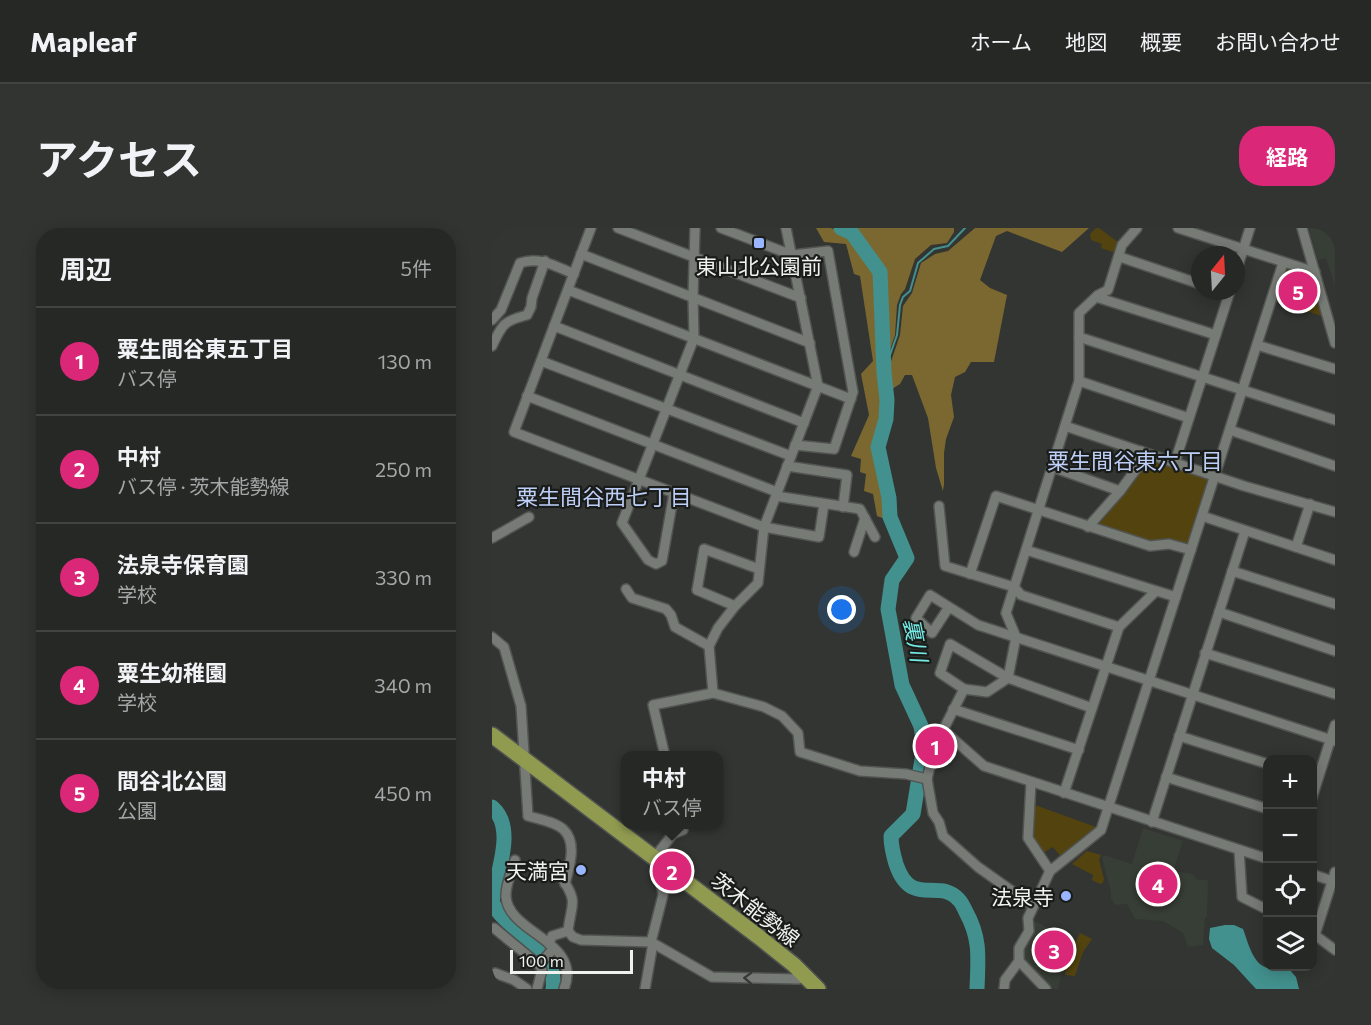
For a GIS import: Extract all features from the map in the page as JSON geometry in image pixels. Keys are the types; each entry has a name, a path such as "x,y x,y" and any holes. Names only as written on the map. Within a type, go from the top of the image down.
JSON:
{"main road":[{"name":"茨木能勢線","path":"492,735 759,937 818,989"}],"street":[{"path":"591,228 514,432 764,527 819,537 824,504"},
{"path":"618,228 801,298"},
{"path":"674,493 662,561 656,564 648,560 622,523 694,338 695,228"},
{"path":"721,228 792,255 828,251 854,392 834,449 795,445"},
{"path":"713,693 709,646 718,628 735,606 759,583 764,527 819,386 786,228"},
{"path":"1092,708 1008,678 950,644 940,673 964,688 987,692 1008,678 1016,637 1006,613 1079,381 1079,313 1096,297 1108,290 1122,245 1137,228"},
{"path":"1178,228 1231,246"},
{"path":"1244,246 1250,228"},
{"path":"1302,228 1335,343"},
{"path":"1245,251 1315,272"},
{"path":"581,254 810,343"},
{"path":"1120,257 1191,281"},
{"path":"492,320 501,310 520,263 531,259 545,261 574,274"},
{"path":"492,346 501,325 527,315 545,261"},
{"path":"1004,989 1005,980 1019,961 1020,948 1029,931 1028,918 1050,871 1101,830 1283,263"},
{"path":"568,290 851,399"},
{"path":"1096,297 1216,335"},
{"path":"1175,462 1216,335 1224,300"},
{"path":"554,326 804,423"},
{"path":"1079,337 1335,420"},
{"path":"1257,345 1335,369"},
{"path":"541,361 666,409 789,461 847,475 843,507"},
{"path":"1079,381 1189,418"},
{"path":"527,396 776,494 860,509 875,537"},
{"path":"1065,426 1215,476 1335,512"},
{"path":"1230,430 1335,466"},
{"path":"1088,527 1120,492 1137,468 1142,451"},
{"path":"1052,467 1120,492"},
{"path":"970,574 996,496 1150,546 1168,544 1191,550"},
{"path":"1296,547 1310,504"},
{"path":"939,506 945,566 1014,587 1021,595 1119,627"},
{"path":"1202,516 1335,560"},
{"path":"492,538 529,518"},
{"path":"854,552 865,518"},
{"path":"1152,822 1245,531"},
{"path":"735,606 697,590 704,549 759,569"},
{"path":"1026,550 1176,597"},
{"path":"1232,571 1335,604"},
{"path":"626,589 632,598 666,609 675,627 709,646"},
{"path":"1065,793 1119,627 1156,591"},
{"path":"949,607 978,625 1333,740"},
{"path":"1219,612 1335,651"},
{"path":"492,637 504,647 521,706 528,816 557,825 568,837 572,858 564,881 572,893 574,903 568,931"},
{"path":"1205,653 1335,694"},
{"path":"964,688 935,747 927,779 933,813 944,836 978,867 1033,906"},
{"path":"664,751 653,705 713,693 764,707 782,716 798,733 800,752 860,771 906,774 927,779"},
{"path":"954,709 1078,750"},
{"path":"1317,775 1333,740 1335,725"},
{"path":"943,730 984,766 1263,857"},
{"path":"1179,736 1263,762"},
{"path":"1166,777 1263,807"},
{"path":"1031,782 1028,838 1050,871"},
{"path":"645,989 663,895 660,862 673,834 683,829"},
{"path":"1239,850 1242,897 1263,908"},
{"path":"515,860 505,895 508,907 563,957 566,970 564,989"},
{"path":"1317,875 1334,878 1317,926"},
{"path":"494,928 539,964 542,970 537,989"},
{"path":"539,964 551,946 552,936 568,931"},
{"path":"568,931 573,937 581,940 652,943 712,977 799,980 805,976"},
{"path":"1317,936 1335,950"},
{"path":"1019,961 1046,989"},
{"path":"495,973 514,980 527,989"}],"shaded area":[{"path":"816,228 831,228 850,237 877,273 881,371 885,400 875,447 884,494 885,519 877,516 873,494 864,491 866,474 860,472 861,459 851,456 869,415 861,374 873,361 860,276 854,274 846,244 824,242"},
{"path":"856,228 954,228 947,243 931,245 915,259 897,305 895,335 887,359 885,270"},
{"path":"975,228 1089,228 1062,252 1007,231 996,236 980,280 990,288 1007,295 994,362 971,362 965,372 955,377 951,395 954,417 946,439 943,491 936,468 928,418 912,375 905,375 900,384 892,389 887,373 900,335 903,306 912,293 921,263 935,254 948,251"},
{"path":"1096,228 1119,243 1117,249 1113,252 1101,248 1102,244 1091,240 1090,234"},
{"path":"1309,228 1335,228 1335,285 1326,258 1318,260"},
{"path":"1288,269 1312,280 1322,316 1277,302 1284,270"},
{"path":"1147,457 1207,476 1209,479 1186,544 1168,539 1151,542 1099,524 1135,481"},
{"path":"1035,805 1096,827 1061,857 1053,847 1043,853 1032,836 1032,808"},
{"path":"1143,828 1183,841 1173,871 1192,874 1198,880 1208,880 1207,917 1205,917 1203,945 1188,947 1183,933 1163,921 1135,919 1127,904 1115,905 1111,898 1102,858 1104,855 1132,864"},
{"path":"1087,851 1101,855 1099,860 1103,883 1092,880 1093,875 1072,864"},
{"path":"1035,921 1066,938 1068,945 1058,989 1053,989 1023,958 1023,951"},
{"path":"1080,933 1092,939 1083,952 1075,976 1065,975 1069,951 1072,950"}],"water":[{"path":"1234,925 1243,929 1252,953 1263,966 1263,971 1291,971 1296,977 1299,989 1256,989 1234,965 1212,948 1209,939 1210,928"}],"waterway":[{"name":"裏川","path":"841,228 852,233 880,272 887,400 886,419 878,447 889,498 890,517 907,558 892,580 888,609 902,685 921,726 924,747 913,814 891,836 892,850 902,878 909,885 917,889 943,891 951,894 962,904 971,922 976,940 977,989"},
{"path":"884,372 897,335 900,305 903,297 910,291 918,263 934,249 948,246 965,228"},
{"path":"492,807 499,816 504,839 492,902"},
{"path":"492,903 502,916 545,956 553,976 553,989"}],"place":[{"name":"東山北公園前","path":"759,243"},
{"name":"間谷北公園","path":"1298,291"},
{"name":"粟生間谷東五丁目","path":"935,746"},
{"name":"天満宮","path":"581,870"},
{"name":"中村","path":"672,871"},
{"name":"粟生幼稚園","path":"1158,884"},
{"name":"法泉寺","path":"1066,896"},
{"name":"法泉寺保育園","path":"1054,950"}],"district":[{"name":"粟生間谷東六丁目","path":"1135,460"},
{"name":"粟生間谷西七丁目","path":"604,496"}]}
